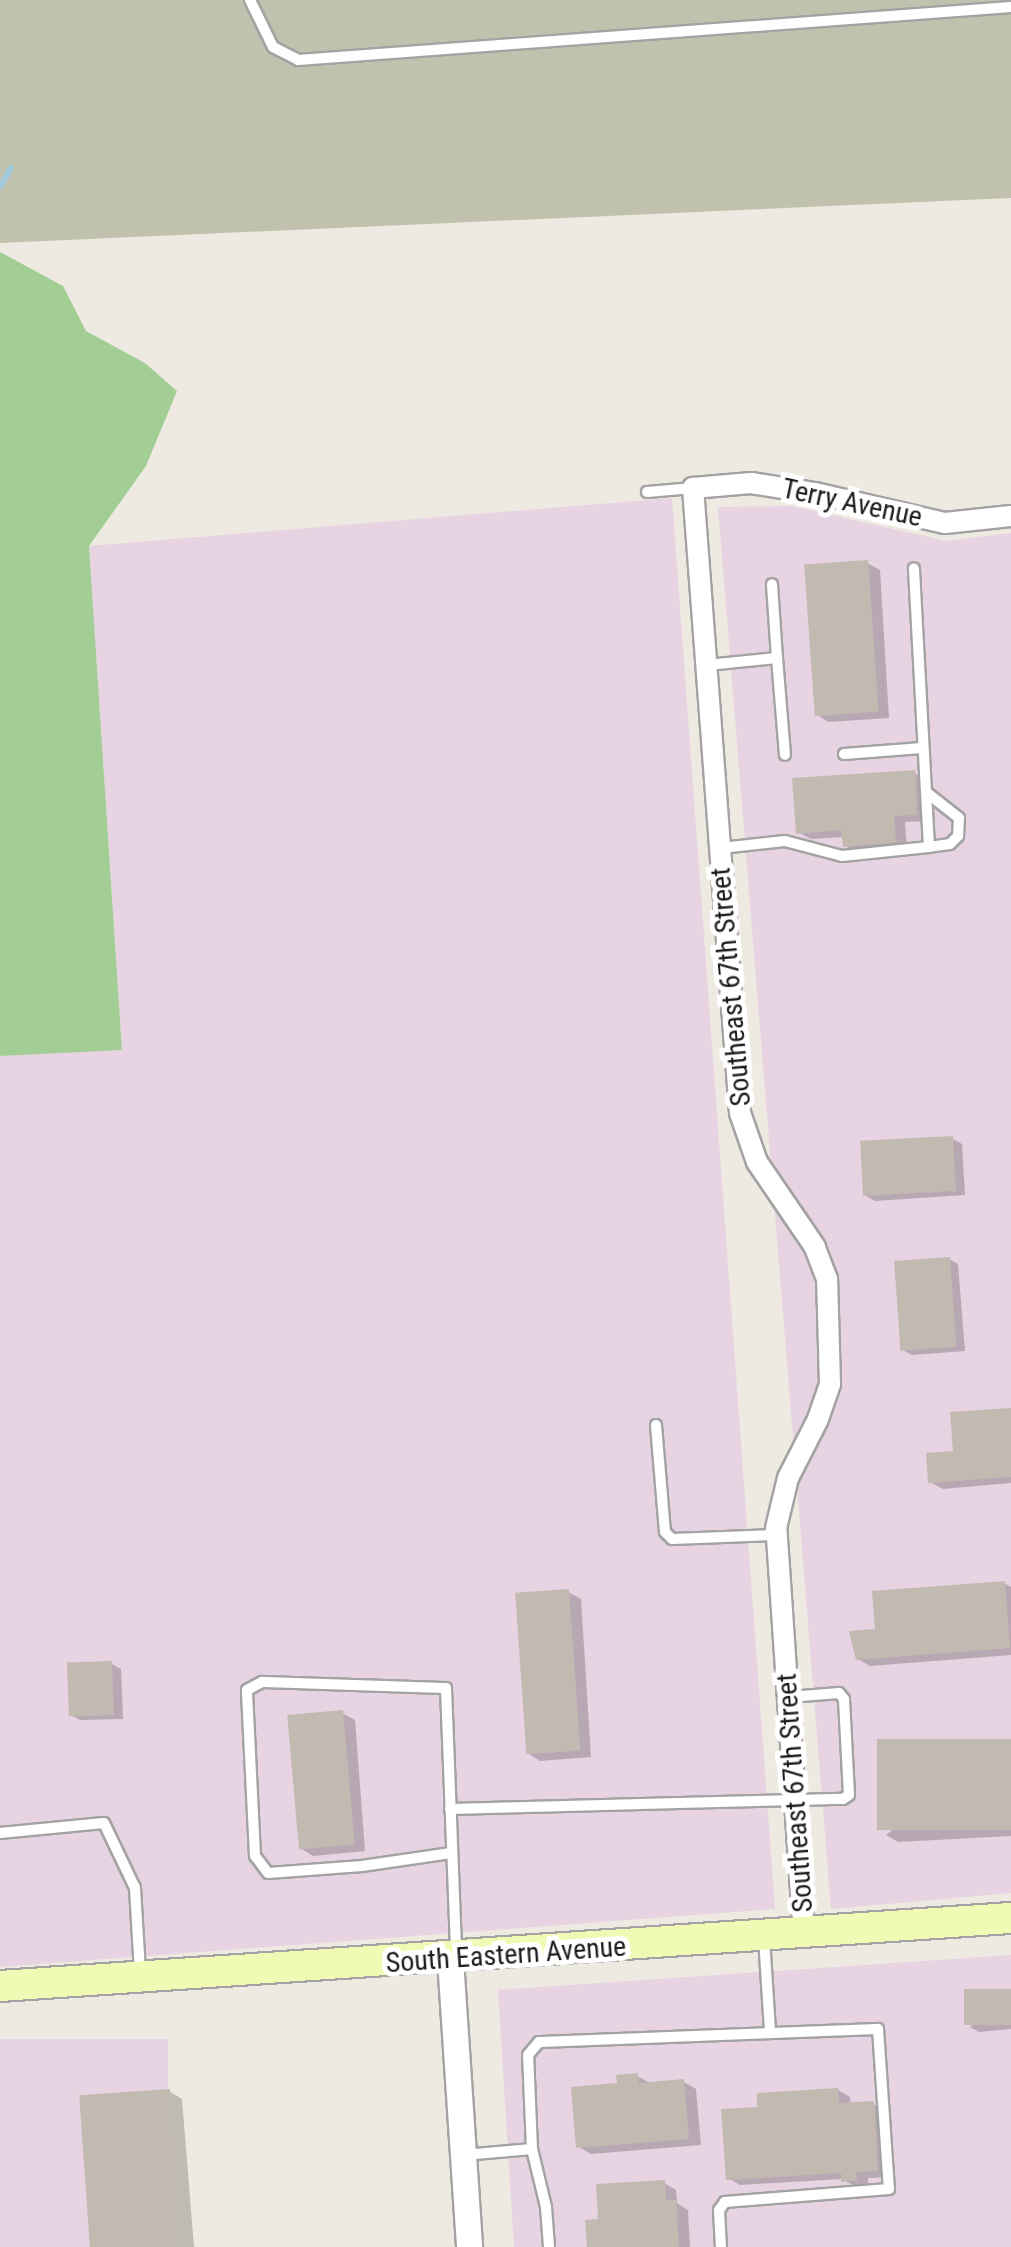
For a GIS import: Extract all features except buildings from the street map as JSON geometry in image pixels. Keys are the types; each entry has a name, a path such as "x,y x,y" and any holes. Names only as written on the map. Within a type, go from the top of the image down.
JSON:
{"main road":[{"name":"South Eastern Avenue","path":"0,1986 1011,1918"}],"street":[{"name":"Terry Avenue","path":"693,488 750,484 815,492 945,522 1011,516"},
{"name":"Southeast 67th Street","path":"693,488 740,1112 757,1162 816,1247 827,1278 830,1384 818,1419 788,1478 777,1535 804,1934"},
{"path":"453,1958 469,2247"}],"lane":[{"path":"250,0 272,47 298,60 1011,8"},
{"path":"648,492 693,488"},
{"path":"914,568 929,847"},
{"path":"772,584 785,755"},
{"path":"706,665 776,658"},
{"path":"844,754 922,748"},
{"path":"720,848 786,841 842,856 950,844 958,836 959,818 926,792"},
{"path":"656,1425 665,1532 672,1539 777,1535"},
{"path":"451,1853 362,1866 268,1872 255,1856 247,1690 262,1682 446,1688 450,1808 451,1853 453,1958"},
{"path":"450,1808 796,1801 849,1795 844,1699 839,1693 789,1697"},
{"path":"0,1833 104,1823 135,1888 141,1978"},
{"path":"764,1936 770,2032"},
{"path":"548,2247 546,2207 532,2150 528,2055 539,2042 875,2027 881,2032 891,2186 886,2191 725,2202 719,2210 721,2247"},
{"path":"463,2155 532,2150"}],"shaded area":[{"path":"0,0 1011,0 1011,198 0,243"},
{"path":"672,498 775,1909 0,1967 0,1056 122,1049 89,546"},
{"path":"792,506 946,541 1011,533 1011,1893 831,1909 718,507"},
{"path":"1011,1955 1011,2247 514,2247 498,1990"},
{"path":"0,2039 168,2039 168,2247 0,2247"}],"green space":[{"path":"0,252 63,286 86,331 145,363 177,391 146,466 89,546 122,1050 0,1056"}],"waterway":[{"path":"0,187 11,168"}]}
